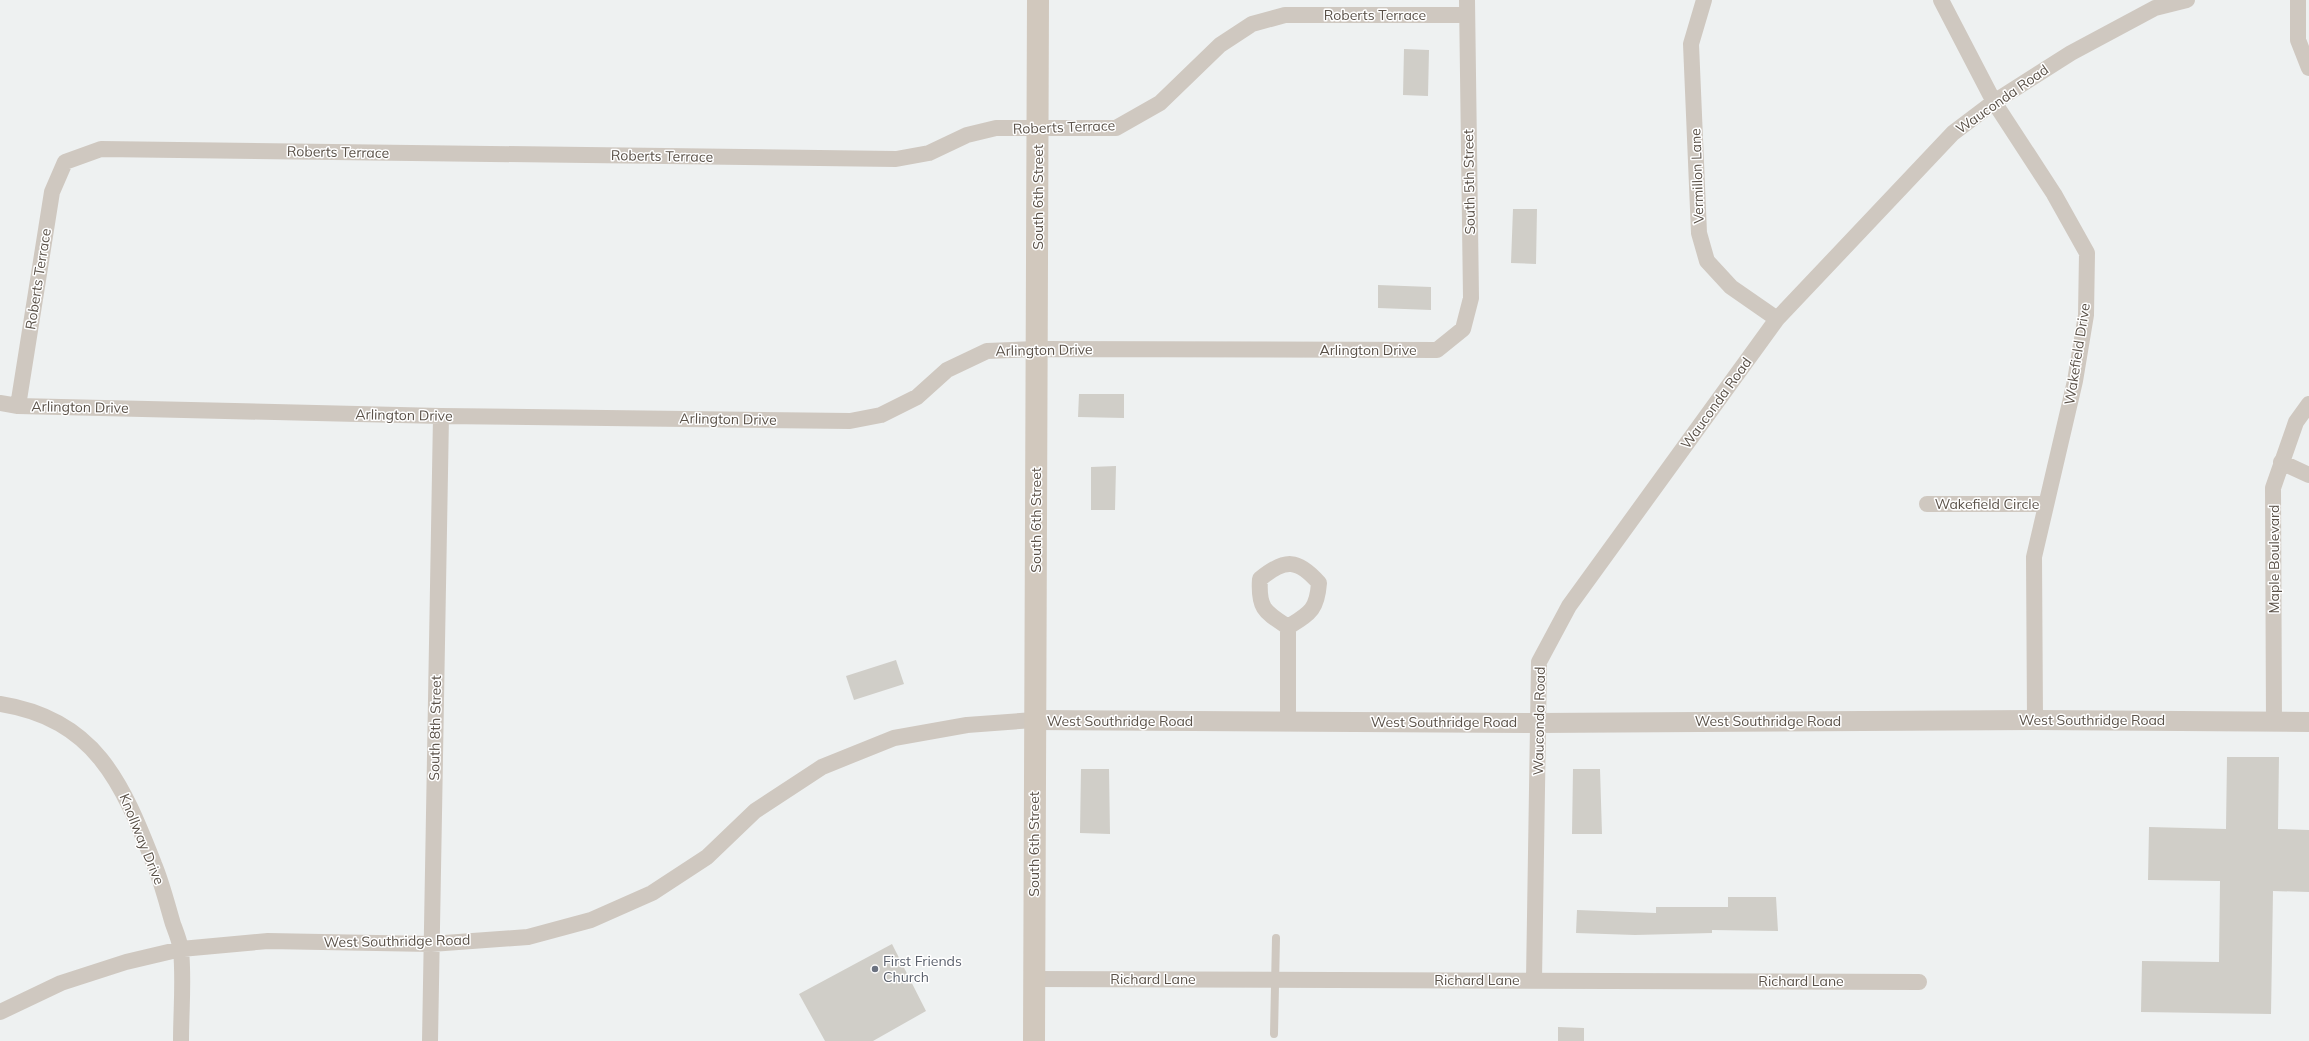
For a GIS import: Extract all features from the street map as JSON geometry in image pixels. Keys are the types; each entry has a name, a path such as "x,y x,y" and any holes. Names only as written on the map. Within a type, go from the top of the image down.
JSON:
{"main road":[{"name":"South 6th Street","path":"1034,1041 1034,720 1038,349 1038,0"}],"street":[{"name":"Vermillon Lane","path":"1704,0 1691,44 1699,233 1707,261 1731,287 1777,319"},
{"name":"Wakefield Drive","path":"1941,0 1994,102 2054,194 2087,253 2086,315 2075,381 2034,557 2035,720"},
{"name":"Wauconda Road","path":"1534,980 1539,662 1569,606 1777,319 1953,133 1994,102 2071,53 2148,12 2187,0"},
{"path":"2298,0 2298,40 2309,68"},
{"name":"Roberts Terrace","path":"18,406 52,192 65,162 101,149 896,159 929,153 967,135 996,128 1116,128 1160,103 1220,46 1252,24 1285,15 1467,7"},
{"name":"South 5th Street","path":"1436,350 1463,329 1471,298 1467,7"},
{"name":"Arlington Drive","path":"0,403 18,406 441,416 850,421 881,416 917,397 947,370 987,352 1038,349 1436,350"},
{"name":"Maple Boulevard","path":"2274,722 2273,488 2296,422 2309,404"},
{"name":"South 8th Street","path":"430,1041 441,416"},
{"path":"2281,462 2309,475"},
{"name":"Wakefield Circle","path":"1927,504 2046,504"},
{"path":"1288,627 1288,721"},
{"name":"Knollway Drive","path":"0,704 24,707 54,720 78,736 98,755 129,800 160,880 181,949 181,1041"},
{"name":"West Southridge Road","path":"0,1012 61,983 126,962 181,949 268,941 431,944 528,937 591,920 652,894 706,857 755,811 822,767 894,738 967,725 1034,720 1538,723 2035,720 2309,722"},
{"name":"Richard Lane","path":"1034,979 1919,982"}],"lane":[{"path":"1274,1034 1276,938"}],"building":[{"path":"1404,49 1429,50 1428,96 1403,95"},
{"path":"1513,209 1537,209 1536,264 1511,263"},
{"path":"1378,285 1431,287 1431,310 1378,308"},
{"path":"1079,394 1124,394 1124,418 1078,417"},
{"path":"1116,466 1115,510 1091,510 1091,467"},
{"path":"896,660 904,684 854,700 846,676"},
{"path":"2227,757 2279,757 2278,829 2309,830 2309,892 2273,891 2271,1014 2141,1012 2142,961 2219,962 2220,881 2148,880 2149,827 2226,829"},
{"path":"1081,769 1109,769 1110,834 1080,833"},
{"path":"1573,769 1600,769 1602,834 1572,834"},
{"path":"1728,897 1776,897 1778,931 1712,930 1712,933 1635,935 1576,933 1577,910 1656,913 1656,907 1728,907"},
{"name":"First Friends Church","path":"892,944 926,1011 873,1041 825,1041 799,994"},
{"path":"1558,1027 1584,1028 1584,1041 1558,1041"}],"place":[{"name":"First Friends Church","path":"875,969"}]}
